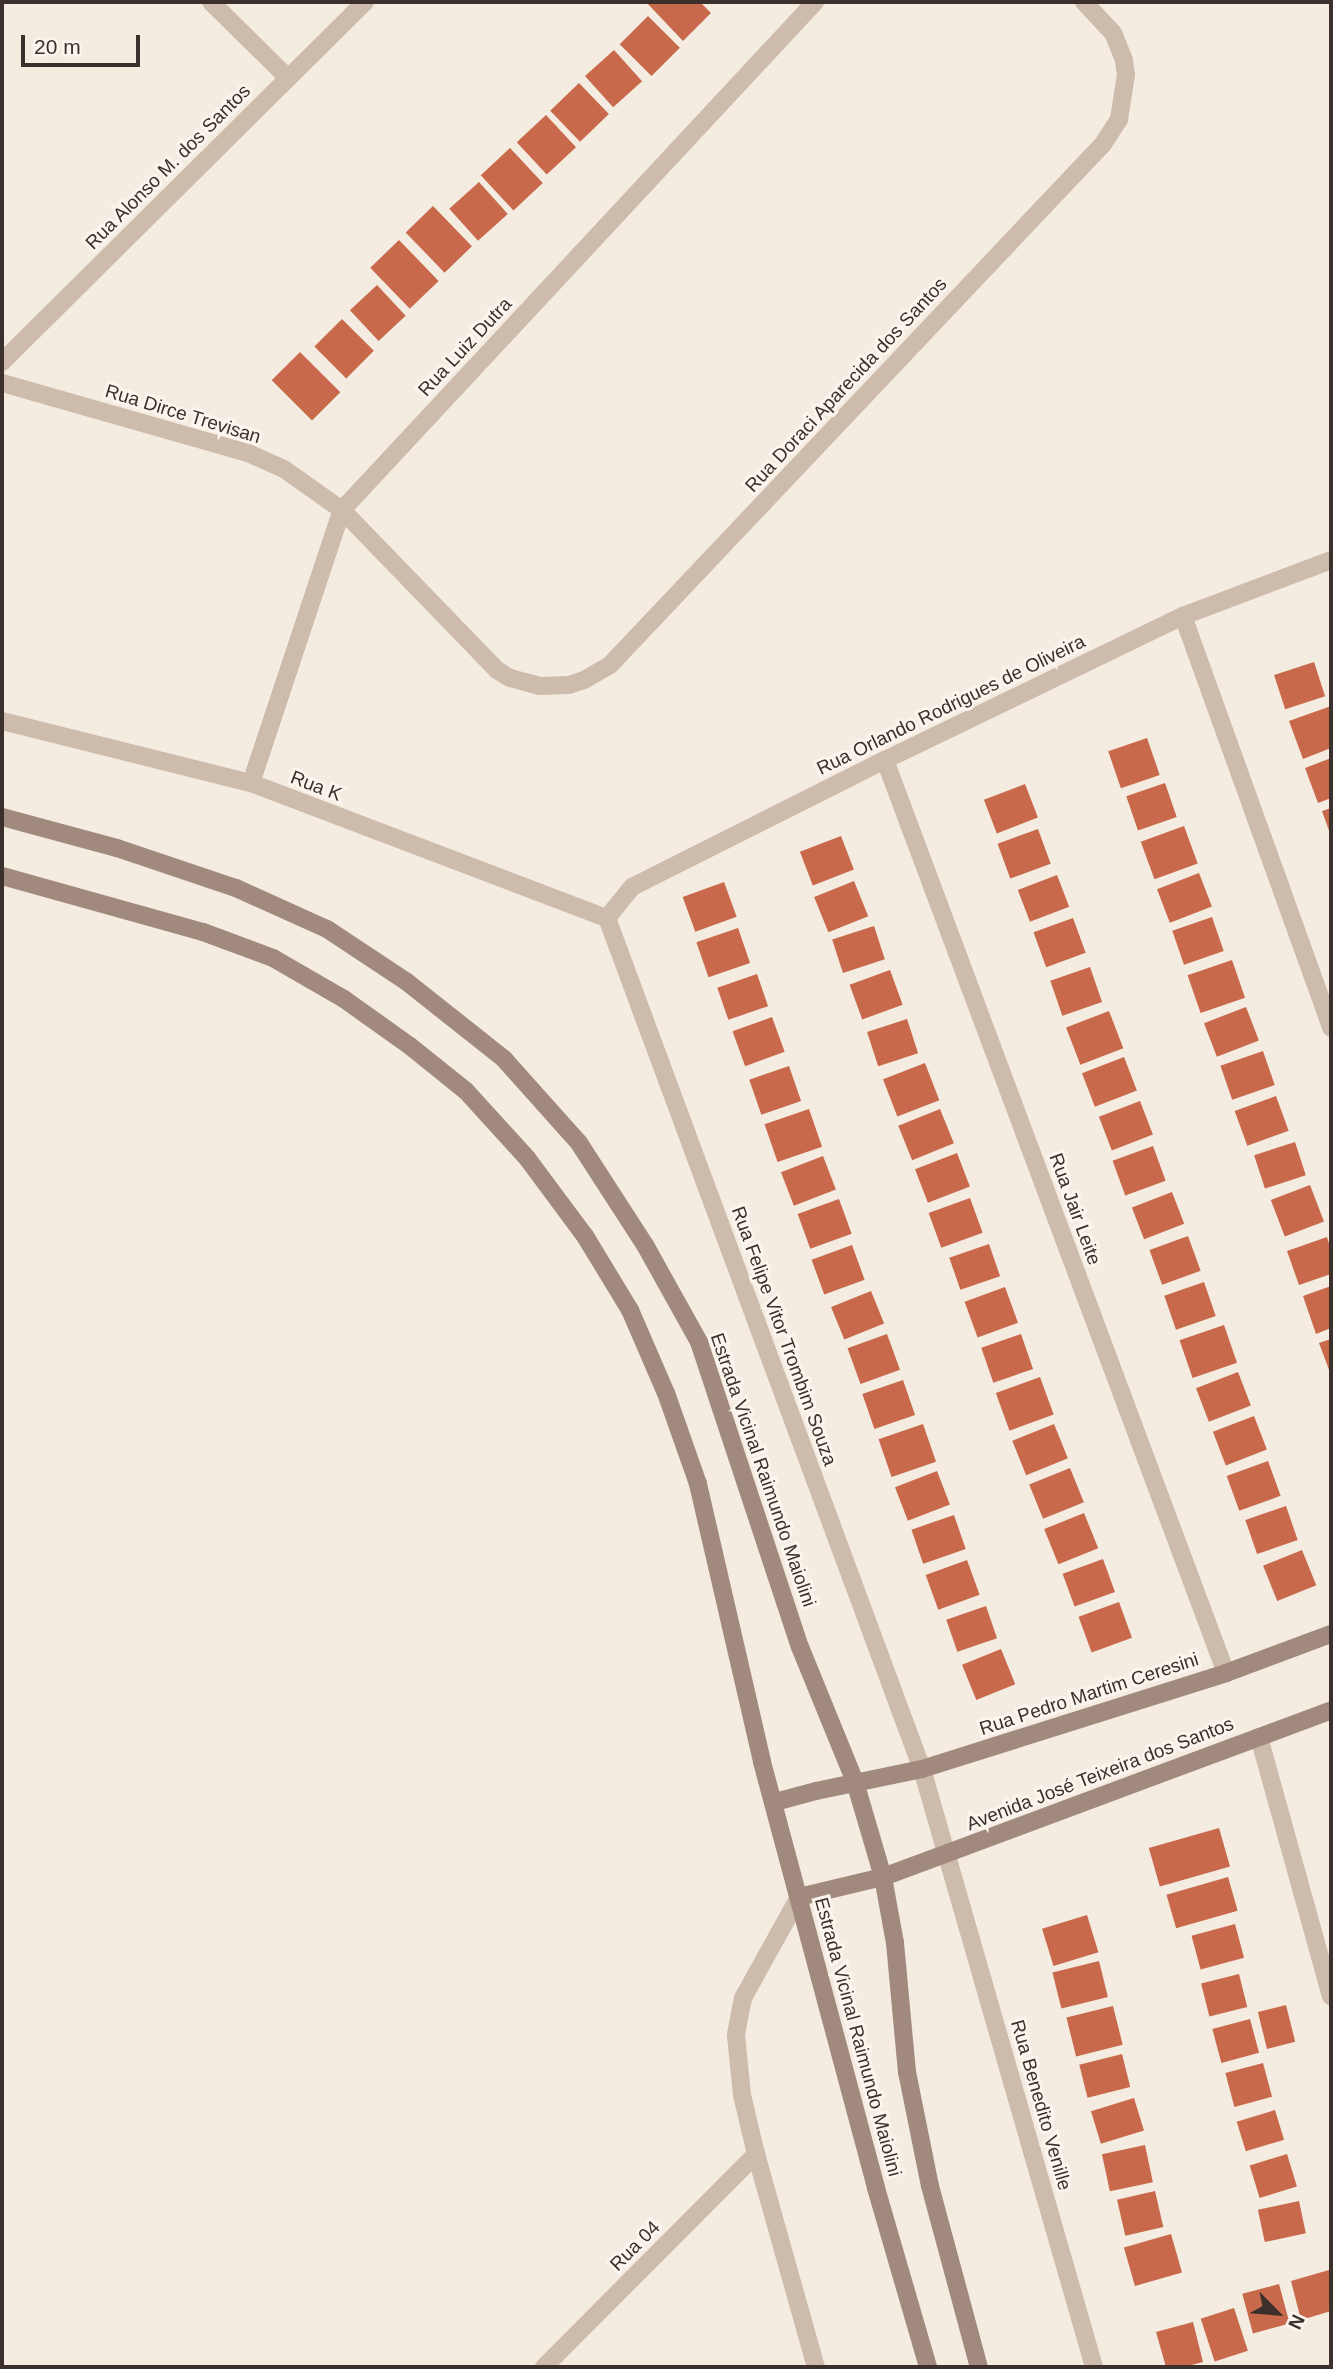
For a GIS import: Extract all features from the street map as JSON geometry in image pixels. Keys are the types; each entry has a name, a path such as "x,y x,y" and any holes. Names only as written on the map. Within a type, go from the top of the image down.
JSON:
{"main road":[{"name":"Estrada Vicinal Raimundo Maiolini","path":"2,817 117,848 236,888 327,929 407,982 504,1059 579,1143 645,1245 699,1342 800,1647 855,1782 883,1877 895,1942 907,2071 930,2186 979,2367"},
{"name":"Estrada Vicinal Raimundo Maiolini","path":"2,876 203,932 273,958 344,999 410,1046 466,1091 527,1158 585,1236 630,1310 666,1393 698,1484 799,1897 876,2188 928,2367"},
{"name":"Rua Pedro Martim Ceresini","path":"775,1802 922,1769 1226,1672 1331,1634"},
{"name":"Avenida José Teixeira dos Santos","path":"799,1897 883,1877 1331,1710"}],"street":[{"path":"211,2 288,78"},
{"name":"Rua Alonso M. dos Santos","path":"2,362 365,2"},
{"name":"Rua Luiz Dutra","path":"251,783 342,509 815,2"},
{"name":"Rua Doraci Aparecida dos Santos","path":"554,687 584,680 610,665 1103,144 1119,119 1126,75 1124,60 1113,33 1084,2"},
{"name":"Rua Dirce Trevisan","path":"2,383 248,453 284,469 342,509 485,660 509,678 539,687 554,687"},
{"name":"Rua Orlando Rodrigues de Oliveira","path":"607,918 632,887 885,760 1183,616 1331,560"},
{"path":"1183,616 1331,1028"},
{"name":"Rua K","path":"2,721 251,783 607,918"},
{"name":"Rua Jair Leite","path":"885,760 1226,1672"},
{"name":"Rua Felipe Vitor Trombim Souza","path":"607,918 922,1769 948,1854"},
{"path":"1259,1737 1331,1996"},
{"name":"Rua Benedito Venille","path":"948,1854 1094,2367"},
{"path":"799,1897 743,1998 736,2035 742,2095 756,2154 816,2367"},
{"name":"Rua 04","path":"544,2367 756,2154"}],"building":[{"path":"646,2 700,2 711,13 683,41"},
{"path":"648,16 680,48 652,76 620,44"},
{"path":"614,50 642,81 613,107 585,76"},
{"path":"579,83 609,114 580,142 550,111"},
{"path":"546,115 576,147 547,174 517,142"},
{"path":"510,148 543,183 513,210 481,175"},
{"path":"479,182 508,214 478,241 449,209"},
{"path":"433,206 472,246 445,273 406,232"},
{"path":"399,240 439,281 410,309 370,268"},
{"path":"377,285 406,316 379,341 350,310"},
{"path":"342,319 374,351 346,378 314,347"},
{"path":"300,352 340,392 312,421 272,380"},
{"path":"1314,662 1325,696 1285,709 1274,675"},
{"path":"1331,706 1331,748 1303,759 1289,721"},
{"path":"1147,738 1160,775 1121,788 1108,751"},
{"path":"1331,758 1331,798 1318,803 1305,768"},
{"path":"1165,783 1177,817 1138,830 1126,796"},
{"path":"1025,784 1038,818 997,833 984,800"},
{"path":"1331,808 1331,836 1322,811"},
{"path":"1184,826 1198,864 1154,879 1141,842"},
{"path":"1038,829 1051,864 1010,878 998,844"},
{"path":"841,836 854,870 813,885 800,852"},
{"path":"1199,873 1212,907 1170,923 1157,889"},
{"path":"1057,875 1069,907 1030,922 1018,890"},
{"path":"854,881 868,916 828,932 814,897"},
{"path":"724,882 737,917 695,932 683,897"},
{"path":"1212,917 1224,951 1184,965 1172,931"},
{"path":"1073,918 1086,953 1046,967 1034,932"},
{"path":"874,926 885,959 843,973 832,940"},
{"path":"738,928 750,963 708,977 696,942"},
{"path":"1232,960 1245,998 1201,1013 1188,975"},
{"path":"1090,967 1102,1002 1062,1016 1050,981"},
{"path":"890,970 903,1005 862,1019 850,985"},
{"path":"757,974 768,1006 728,1020 717,988"},
{"path":"1246,1007 1259,1041 1217,1057 1204,1023"},
{"path":"1109,1011 1123,1048 1080,1065 1066,1027"},
{"path":"772,1017 785,1052 745,1066 733,1031"},
{"path":"907,1019 918,1053 878,1066 867,1032"},
{"path":"1263,1051 1275,1085 1232,1100 1220,1066"},
{"path":"1124,1057 1137,1091 1095,1107 1082,1073"},
{"path":"925,1063 939,1100 897,1116 883,1079"},
{"path":"789,1066 801,1101 761,1115 749,1080"},
{"path":"1276,1096 1289,1131 1247,1146 1235,1111"},
{"path":"1140,1101 1153,1135 1112,1150 1099,1117"},
{"path":"809,1109 822,1147 778,1162 765,1124"},
{"path":"940,1109 954,1143 912,1160 898,1126"},
{"path":"1295,1142 1306,1175 1265,1189 1254,1155"},
{"path":"1153,1146 1166,1181 1125,1195 1113,1161"},
{"path":"957,1153 970,1187 928,1203 915,1169"},
{"path":"823,1156 836,1190 794,1206 781,1172"},
{"path":"1310,1185 1324,1221 1285,1236 1271,1200"},
{"path":"1172,1192 1184,1224 1144,1239 1132,1207"},
{"path":"970,1198 983,1233 941,1248 929,1213"},
{"path":"839,1199 852,1234 810,1249 798,1214"},
{"path":"1188,1236 1201,1271 1162,1285 1149,1250"},
{"path":"1327,1237 1331,1250 1331,1274 1299,1285 1287,1251"},
{"path":"989,1244 1000,1276 960,1290 949,1258"},
{"path":"852,1245 865,1280 824,1294 812,1260"},
{"path":"1204,1282 1216,1316 1176,1330 1164,1296"},
{"path":"1331,1286 1331,1328 1316,1334 1303,1296"},
{"path":"1005,1287 1018,1323 978,1337 965,1302"},
{"path":"871,1291 884,1323 844,1340 831,1307"},
{"path":"1224,1325 1237,1363 1193,1378 1180,1340"},
{"path":"887,1334 900,1370 861,1384 848,1348"},
{"path":"1021,1334 1033,1369 993,1383 981,1348"},
{"path":"1331,1339 1331,1375 1319,1343"},
{"path":"1238,1372 1251,1406 1209,1422 1196,1388"},
{"path":"1040,1377 1054,1415 1010,1431 996,1393"},
{"path":"903,1380 915,1415 874,1429 862,1394"},
{"path":"1254,1416 1267,1450 1226,1465 1213,1432"},
{"path":"923,1424 936,1462 892,1477 879,1439"},
{"path":"1054,1424 1068,1458 1026,1475 1012,1441"},
{"path":"1268,1461 1281,1496 1239,1511 1227,1476"},
{"path":"1070,1468 1084,1502 1043,1519 1029,1484"},
{"path":"937,1471 950,1505 908,1521 895,1487"},
{"path":"1286,1506 1298,1540 1257,1554 1245,1520"},
{"path":"1084,1513 1098,1548 1058,1564 1044,1529"},
{"path":"954,1515 966,1549 923,1564 911,1530"},
{"path":"1302,1550 1316,1585 1277,1601 1263,1566"},
{"path":"1103,1559 1115,1592 1075,1607 1063,1574"},
{"path":"967,1560 980,1595 938,1610 926,1575"},
{"path":"1119,1602 1132,1638 1092,1652 1079,1617"},
{"path":"986,1606 997,1638 957,1652 946,1620"},
{"path":"1001,1649 1015,1684 976,1700 962,1665"},
{"path":"1219,1828 1230,1866 1160,1887 1149,1848"},
{"path":"1228,1877 1238,1911 1176,1928 1166,1895"},
{"path":"1087,1915 1098,1952 1053,1966 1042,1929"},
{"path":"1235,1924 1244,1958 1201,1969 1192,1936"},
{"path":"1099,1961 1108,1997 1061,2009 1052,1973"},
{"path":"1239,1974 1247,2007 1209,2016 1201,1983"},
{"path":"1286,2005 1295,2042 1267,2049 1258,2012"},
{"path":"1113,2006 1123,2045 1076,2056 1066,2018"},
{"path":"1250,2019 1259,2053 1221,2063 1212,2029"},
{"path":"1122,2054 1130,2087 1088,2098 1079,2065"},
{"path":"1263,2063 1272,2097 1234,2107 1225,2073"},
{"path":"1134,2098 1144,2131 1101,2144 1091,2111"},
{"path":"1275,2110 1284,2140 1246,2151 1237,2122"},
{"path":"1145,2145 1153,2182 1110,2191 1102,2154"},
{"path":"1287,2154 1297,2187 1260,2198 1250,2165"},
{"path":"1155,2191 1163,2227 1125,2236 1117,2200"},
{"path":"1299,2201 1306,2233 1265,2242 1258,2210"},
{"path":"1171,2234 1182,2272 1135,2286 1124,2248"},
{"path":"1329,2270 1331,2311 1301,2320 1291,2281"},
{"path":"1279,2284 1290,2324 1253,2333 1242,2294"},
{"path":"1234,2308 1248,2351 1215,2362 1201,2319"},
{"path":"1193,2322 1203,2362 1184,2367 1166,2367 1156,2332"}]}
